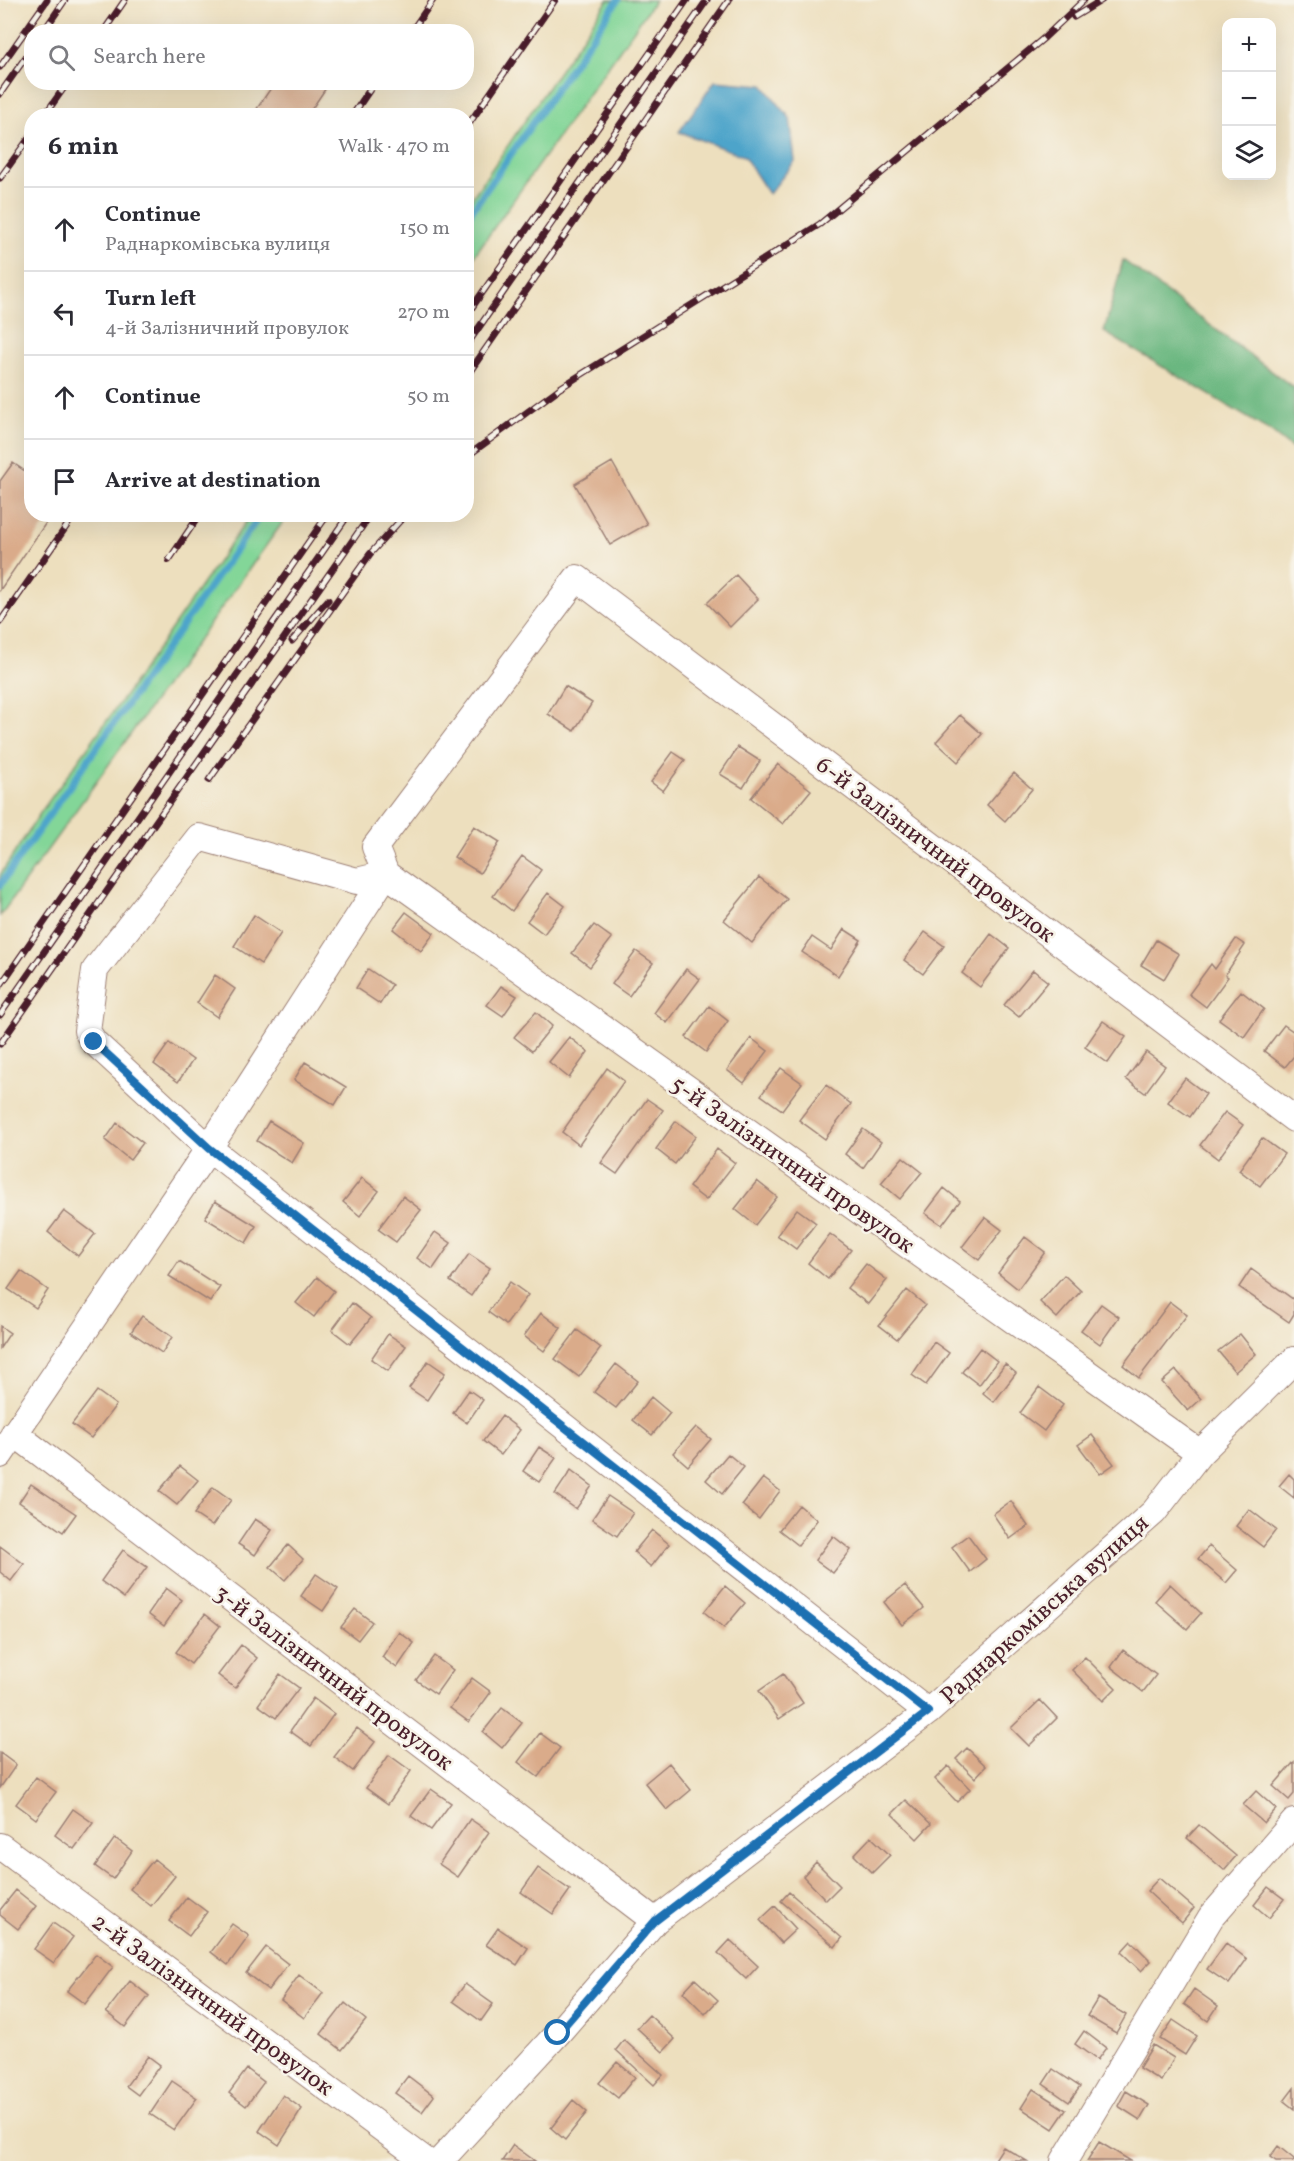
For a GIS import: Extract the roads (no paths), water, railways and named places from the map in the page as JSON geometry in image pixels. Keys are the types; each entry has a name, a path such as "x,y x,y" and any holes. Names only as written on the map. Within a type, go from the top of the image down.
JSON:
{"street":[{"name":"6-й Залізничний провулок","path":"386,874 375,847 577,578 1294,1119"},
{"path":"386,874 357,881 199,837 95,970 87,1031 94,1042 209,1148 928,1712"},
{"path":"0,1455 209,1148 386,874"},
{"name":"5-й Залізничний провулок","path":"386,874 1200,1453"},
{"name":"Раднаркомівська вулиця","path":"440,2161 558,2033 655,1921 928,1712 1154,1512 1200,1453 1294,1360"},
{"name":"3-й Залізничний провулок","path":"14,1433 655,1921"},
{"path":"1064,2161 1211,1917 1294,1822"},
{"name":"2-й Залізничний провулок","path":"0,1846 426,2161"}],"water":[{"path":"715,81 763,85 790,118 795,161 769,194 744,156 679,132"}],"waterway":[{"path":"474,207 618,0"},
{"path":"0,885 255,522"}],"railway":[{"path":"30,24 47,0"},
{"path":"48,24 65,0"},
{"path":"108,24 125,0"},
{"path":"416,24 433,0"},
{"path":"474,116 555,0"},
{"path":"474,305 687,0"},
{"path":"474,335 707,0"},
{"path":"474,366 729,0"},
{"path":"474,451 560,388 820,224 1044,38 1084,0"},
{"path":"1074,17 1102,0"},
{"path":"0,67 24,33"},
{"path":"0,94 24,60"},
{"path":"50,108 62,90"},
{"path":"357,108 370,90"},
{"path":"0,178 24,145"},
{"path":"0,622 69,522"},
{"path":"169,560 195,522"},
{"path":"0,986 322,522"},
{"path":"0,1015 343,522"},
{"path":"0,1044 365,522"},
{"path":"209,780 370,554 399,522"},
{"path":"292,641 328,600"}]}
